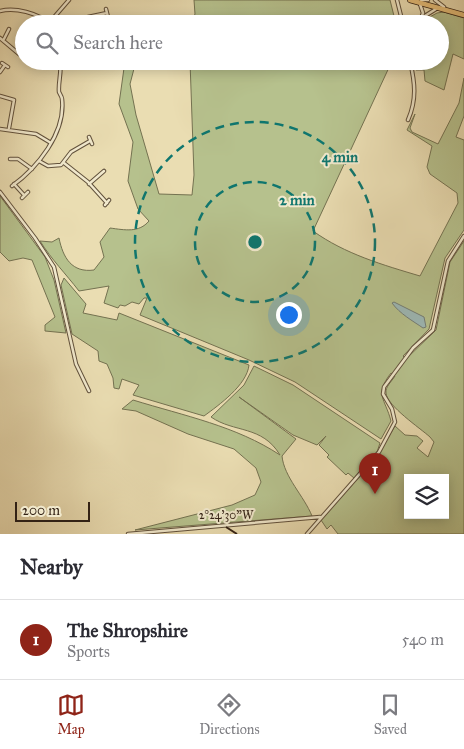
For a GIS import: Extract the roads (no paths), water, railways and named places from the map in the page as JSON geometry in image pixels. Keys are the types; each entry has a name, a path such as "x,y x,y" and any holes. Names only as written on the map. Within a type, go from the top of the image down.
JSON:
{"main road":[{"path":"417,0 464,14"}],"street":[{"path":"57,15 69,0"},
{"path":"397,0 400,15"},
{"path":"417,0 423,9 421,15"},
{"path":"417,0 428,0"},
{"path":"436,0 444,8"},
{"path":"426,15 436,9 444,8"},
{"path":"0,11 9,9 31,15"},
{"path":"98,15 107,13"},
{"path":"4,39 10,29"},
{"path":"0,38 4,39 15,50"},
{"path":"0,72 5,65"},
{"path":"28,192 23,196 13,185 39,161 51,144 57,131 62,100 59,91 62,70"},
{"path":"408,120 413,108 416,88 412,70"},
{"path":"0,96 14,100 9,128"},
{"path":"1,128 36,134 51,144"},
{"path":"39,161 44,165 56,167 64,162 71,152 90,141"},
{"path":"10,159 18,159 32,169"},
{"path":"64,162 107,203"},
{"path":"89,184 104,171"},
{"path":"0,192 39,243 54,267 76,364 89,391"},
{"path":"307,534 379,452 394,422 392,409 383,394 384,387 413,348 433,330 448,260 464,236"},
{"path":"128,534 320,517"}],"water":[{"path":"394,302 424,317 426,327 423,328 403,314 392,303"}],"place":[{"name":"The Shropshire","path":"375,494"}]}
